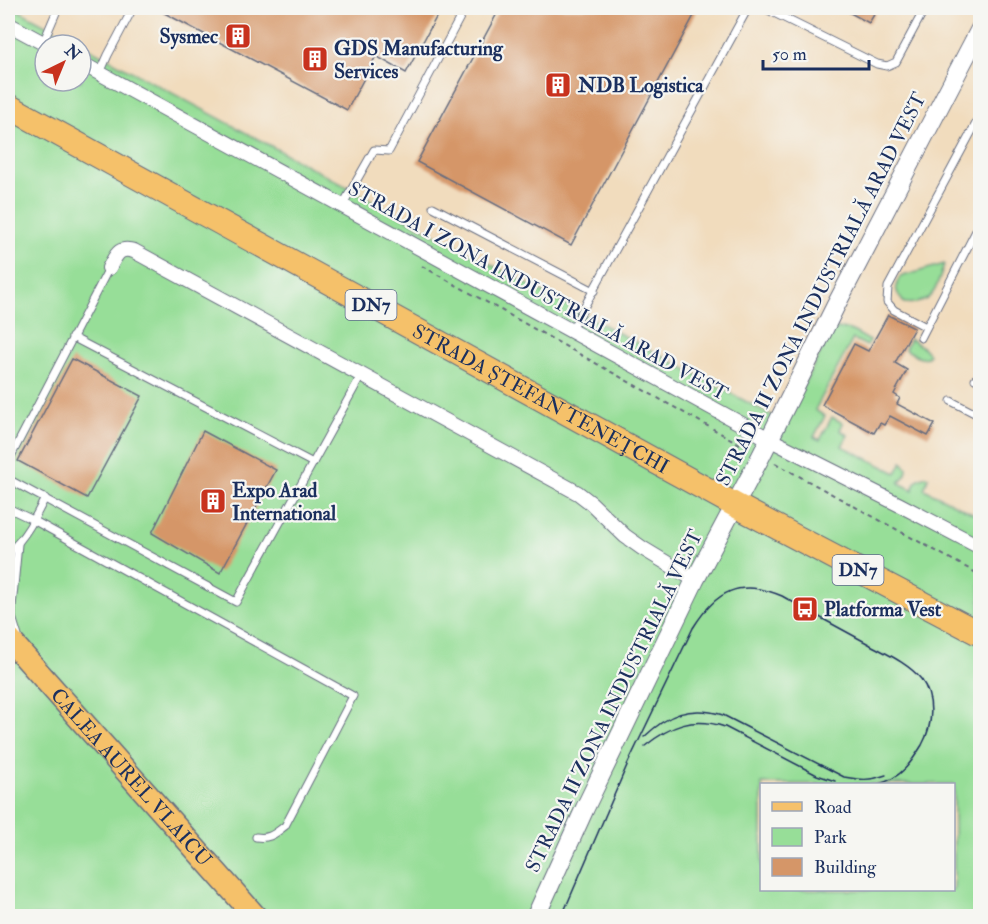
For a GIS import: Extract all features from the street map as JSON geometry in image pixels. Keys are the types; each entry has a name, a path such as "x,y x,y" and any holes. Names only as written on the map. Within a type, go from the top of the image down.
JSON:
{"highway":[{"name":"STRADA ȘTEFAN TENEȚCHI","path":"8,106 735,505 981,634"}],"main road":[{"name":"CALEA AUREL VLAICU","path":"8,638 255,916"}],"street":[{"path":"8,24 33,38"},
{"name":"STRADA II ZONA INDUSTRIALĂ ARAD VEST","path":"735,505 835,307 981,30"},
{"name":"STRADA I ZONA INDUSTRIALĂ ARAD VEST","path":"93,69 571,331 765,447 900,505 981,547"},
{"path":"109,268 118,252 127,248 134,250 578,493 625,536 695,580"},
{"name":"STRADA II ZONA INDUSTRIALĂ VEST","path":"536,916 585,808 695,580 735,505"}],"lane":[{"path":"49,33 58,8"},
{"path":"100,73 133,8"},
{"path":"342,206 374,150 389,151 465,8"},
{"path":"571,331 748,8"},
{"path":"764,8 877,64 887,66 896,62 925,8"},
{"path":"927,327 894,310 887,302 888,287 981,116"},
{"path":"433,207 594,291"},
{"path":"921,338 981,223"},
{"path":"8,462 109,268"},
{"path":"72,337 313,463"},
{"path":"8,479 236,602 362,374"},
{"path":"951,401 981,416"},
{"path":"8,552 18,544 45,498"},
{"path":"8,508 354,696 285,826 265,838 256,837"},
{"path":"18,544 12,617 26,658"}],"path":[{"path":"417,264 765,447 981,575"}],"green space":[{"path":"8,8 14,8 60,33 33,33 33,93 93,93 93,50 784,422 832,330 847,329 856,333 870,341 867,346 853,339 815,410 825,416 814,437 820,440 832,417 843,423 840,430 848,435 842,446 896,473 902,462 907,468 906,474 899,483 913,490 917,480 927,476 929,477 924,489 976,515 980,507 980,916 8,916"},
{"path":"944,264 936,287 928,298 922,302 904,303 897,290 900,277"},
{"path":"910,339 923,347 929,354 928,357 920,358 905,349"}],"building":[{"name":"GDS Manufacturing Services","path":"155,8 431,8 439,12 406,73 376,56 347,110"},
{"name":"NDB Logistica","path":"500,8 698,8 571,245 417,162"},
{"path":"841,8 878,8 869,23"},
{"path":"888,315 914,328 895,363 907,370 894,394 900,398 897,404 935,424 928,436 890,416 884,425 880,423 874,433 822,405 854,344 868,351"},
{"path":"72,359 142,396 87,498 18,461"},
{"name":"Expo Arad International","path":"203,431 276,470 220,573 152,533"}],"tram line":[{"path":"562,916 628,763 693,628 711,605 730,591 753,588 782,596 896,659 921,679 929,695 931,712 926,737 905,769 882,783"},
{"path":"644,737 671,717 690,712 711,712 723,715 844,777 865,779 886,775"},
{"path":"645,746 664,733 682,725 713,724 725,727 817,775 835,781"}],"place":[{"name":"Sysmec","path":"238,36"},
{"name":"GDS Manufacturing Services","path":"315,59"},
{"name":"NDB Logistica","path":"558,85"},
{"name":"Expo Arad International","path":"213,501"},
{"name":"Platforma Vest","path":"805,609"}]}
